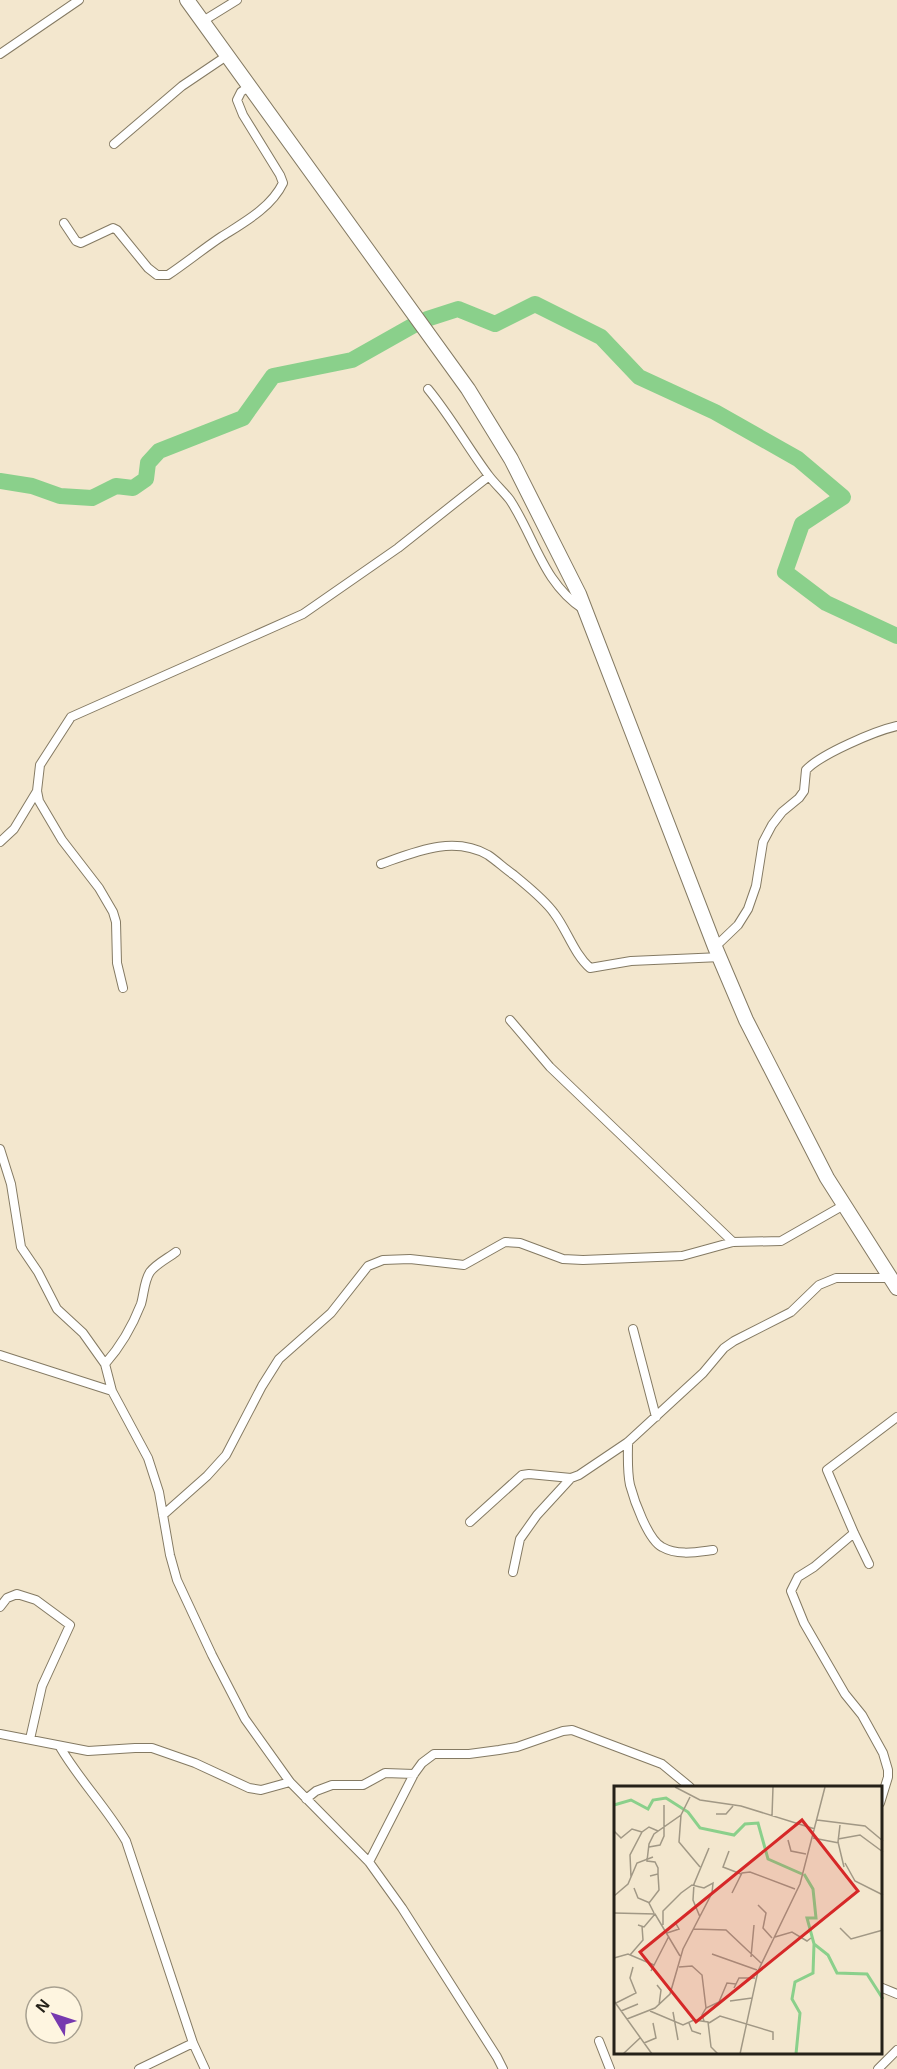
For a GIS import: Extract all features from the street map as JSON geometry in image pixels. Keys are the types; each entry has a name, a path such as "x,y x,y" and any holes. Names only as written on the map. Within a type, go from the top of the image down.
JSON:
{"highway":[{"path":"188,0 480,406 511,459 543,520 585,611 746,1020 827,1178 893,1283"}],"street":[{"path":"0,54 79,0"},
{"path":"203,21 237,0"},
{"path":"114,144 182,86 228,55"},
{"path":"64,223 76,242 81,243 107,229 117,230 148,268 157,275 168,275 237,228 262,208 283,183 243,115 237,100 241,92 250,86"},
{"path":"428,389 443,406 489,476 510,500 554,584 570,601 585,611"},
{"path":"123,988 117,963 116,922 113,912 99,888 62,840 39,801 37,791 40,765 71,717 303,614 398,548 489,476"},
{"path":"381,864 426,848 461,846 488,855 552,910 584,963 590,968 630,961 718,952 748,909 756,886 763,842 782,812 804,791 806,770 818,761 862,738 897,726"},
{"path":"0,842 14,829 37,791"},
{"path":"510,1020 550,1067 733,1242"},
{"path":"0,1149 11,1184 21,1247 38,1272 57,1309 83,1333 105,1364 112,1391 148,1458 159,1492 170,1555 177,1580 245,1719 290,1782 369,1862 402,1908 497,2057 502,2069"},
{"path":"163,1515 207,1476 226,1455 262,1386 279,1359 331,1313 368,1266 383,1260 410,1259 464,1266 505,1242 520,1243 563,1259 682,1256 733,1242 781,1241 844,1205"},
{"path":"105,1364 116,1352 132,1326 151,1270 176,1252"},
{"path":"513,1572 520,1539 537,1515 571,1478 628,1442 703,1373 724,1348 790,1312 819,1285 836,1278 893,1283"},
{"path":"633,1329 656,1417"},
{"path":"0,1355 112,1391"},
{"path":"869,1564 827,1470 897,1417"},
{"path":"628,1442 630,1484 650,1534 660,1546 667,1549 685,1553 713,1550"},
{"path":"470,1522 522,1475 571,1478"},
{"path":"854,1533 814,1567 798,1577 791,1591 804,1623 845,1694 862,1715 884,1753 888,1777 882,1796"},
{"path":"0,1607 8,1598 18,1594 36,1600 70,1625 42,1686 30,1739"},
{"path":"369,1862 414,1774 422,1763 434,1754 469,1754 517,1747 572,1730 662,1764 689,1786"},
{"path":"0,1734 88,1751 152,1749 195,1763 249,1788 261,1790 290,1782"},
{"path":"60,1747 74,1770 114,1819 126,1842 193,2043 205,2069"},
{"path":"306,1799 316,1791 332,1785 363,1785 385,1773 414,1774"},
{"path":"882,1988 897,1994"},
{"path":"599,2041 610,2069"},
{"path":"139,2069 193,2043"},
{"path":"878,2069 897,2050"}],"waterway":[{"path":"427,319 458,309 495,324 535,304 601,337 639,377 715,412 798,459 843,497 802,524 785,572 826,603 897,636"},
{"path":"0,481 32,486 60,496 92,498 116,486 133,488 146,479 148,463 159,451 243,418 273,376 352,360 414,325"}]}
